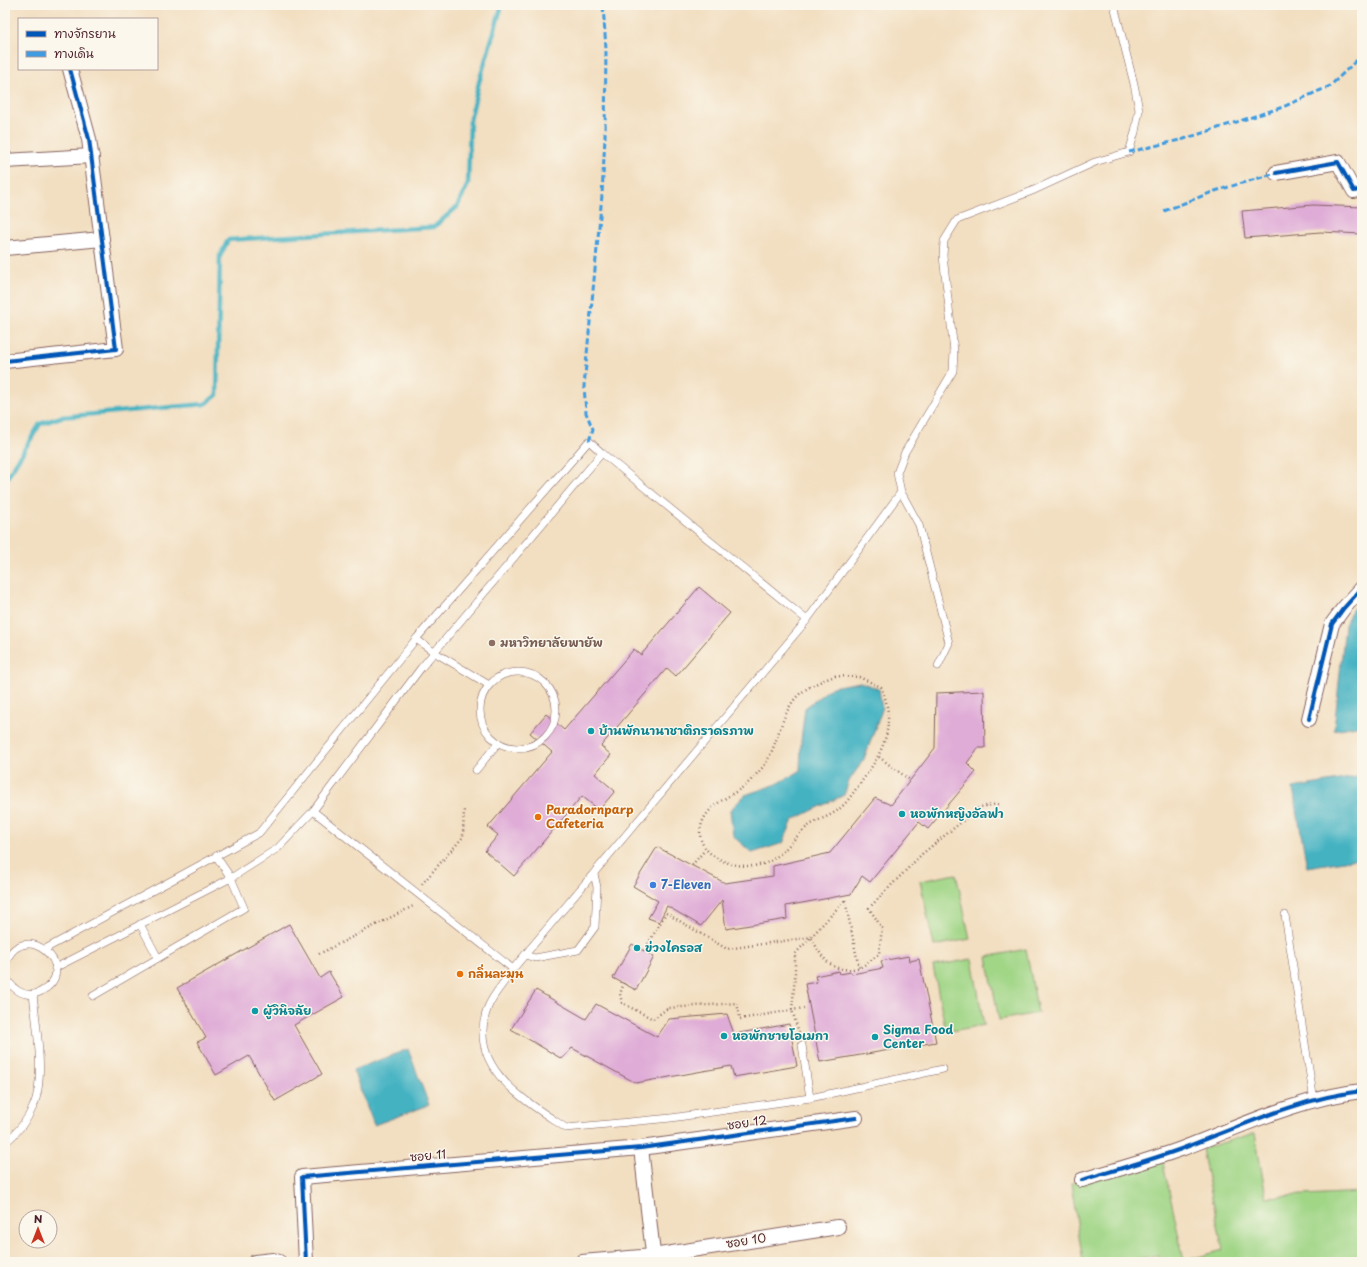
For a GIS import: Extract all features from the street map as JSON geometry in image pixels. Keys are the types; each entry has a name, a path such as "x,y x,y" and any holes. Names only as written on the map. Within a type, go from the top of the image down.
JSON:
{"street":[{"path":"5,361 116,349 92,156 89,139 70,70"},
{"path":"5,161 92,156"},
{"path":"1276,173 1338,162 1354,191 1362,189"},
{"path":"5,248 102,239"},
{"path":"1309,719 1332,624 1342,609 1362,588"},
{"path":"1082,1180 1180,1149 1241,1124 1337,1094 1362,1091"},
{"name":"ซอย 12","path":"642,1148 856,1118"},
{"path":"642,1148 653,1259"},
{"name":"ซอย 11","path":"306,1262 302,1177 642,1148"},
{"name":"ซอย 10","path":"582,1262 653,1259 838,1227"},
{"path":"255,1262 273,1260 279,1262"}],"lane":[{"path":"938,666 949,643 919,525 901,492 897,473 905,452 953,371 954,350 943,256 944,241 957,220 1032,191 1095,162 1129,152 1135,132 1139,110 1114,5"},
{"path":"45,949 259,833 416,638 590,441 602,453 807,620"},
{"path":"55,968 230,878 278,848 313,811 434,652 602,453"},
{"path":"901,492 807,620 513,969 488,1007 482,1037 494,1070 514,1092 566,1128 671,1118 810,1098 944,1069"},
{"path":"416,638 434,652 489,685"},
{"path":"512,673 525,673 537,678 548,686 554,698 556,711 553,724 546,735 536,743 524,748 511,748 498,743 490,736 483,727 480,716 480,705 483,694 489,685 500,677 512,673"},
{"path":"476,770 498,743"},
{"path":"313,811 513,969"},
{"path":"93,996 244,908 230,878 216,856"},
{"path":"525,955 535,958 578,950 595,927 597,887 594,874"},
{"path":"1285,915 1314,1101"},
{"path":"140,924 158,958"},
{"path":"6,961 15,949 24,945 36,945 45,949 51,954 55,968 54,979 47,988 33,994 18,991 6,977"},
{"path":"5,1143 18,1131 34,1106 40,1081 33,994"},
{"path":"802,1045 810,1098"}],"path":[{"path":"835,676 859,677 881,688 887,702 888,724 882,750 879,757 840,809 807,827 789,847 764,864 748,866 725,862 705,850 699,837 702,822 717,804 750,781 767,761 794,700 815,683 835,676"},
{"path":"879,757 910,780"},
{"path":"811,937 821,957 836,968 859,968 879,954 882,928 869,908 922,854 980,808 998,804"},
{"path":"319,954 413,907 418,894 463,837 464,809"},
{"path":"692,865 705,850"},
{"path":"802,1045 792,1010 795,954 845,900 859,968"},
{"path":"644,951 666,913 727,949 811,937"},
{"path":"624,983 620,994 622,1003 653,1019 668,1008 737,1003 740,1019 804,1008"}],"green space":[{"path":"956,874 970,939 934,946 920,881"},
{"path":"1026,949 1038,1013 999,1020 987,957"},
{"path":"972,959 984,1025 946,1032 933,966"},
{"path":"1255,1133 1266,1197 1362,1192 1362,1262 1162,1262 1159,1255 1118,1262 1083,1262 1071,1183 1162,1158 1184,1261 1223,1250 1202,1149"}],"water":[{"path":"1353,608 1362,610 1362,725 1334,730 1345,625"},
{"path":"860,682 879,689 882,710 864,759 849,781 844,795 793,820 783,843 752,853 733,836 730,810 745,795 777,784 800,771 801,741 805,708 832,687"},
{"path":"1362,776 1362,858 1307,867 1293,788"},
{"path":"408,1049 429,1105 374,1125 353,1070"}],"building":[{"path":"1313,205 1362,207 1362,234 1321,232 1245,238 1242,211"},
{"name":"บ้านพักนานาชาติภราดรภาพ","path":"699,587 730,613 676,676 667,668 601,746 611,755 595,774 615,791 599,810 582,796 514,876 485,851 498,835 488,827 552,752 530,733 546,714 564,730 634,649 641,655"},
{"name":"หอพักหญิงอัลฟา","path":"984,691 985,748 978,748 967,763 976,772 928,829 919,822 870,882 862,876 851,894 786,906 787,919 726,929 722,900 701,926 667,906 659,922 648,918 658,901 633,886 657,847 725,883 773,876 773,866 830,853 875,798 891,805 935,748 936,693"},
{"name":"ผัูวินิจฉัย","path":"289,924 320,978 329,972 344,997 294,1025 322,1074 275,1101 249,1056 216,1075 197,1042 206,1038 177,988"},
{"name":"ข่วงไครอส","path":"632,944 654,957 636,990 613,978"},
{"path":"909,956 910,961 919,959 936,1042 820,1062 805,984 817,982 815,976 839,971 840,974 851,972 852,974 883,968 881,961"},
{"name":"หอพักชายโอเมกา","path":"536,990 586,1019 596,1004 657,1037 669,1019 727,1014 734,1034 789,1024 797,1066 734,1077 731,1066 636,1083 572,1048 562,1059 511,1029"}],"waterway":[{"path":"5,481 40,424 61,417 205,404 217,395 220,256 228,240 434,227 457,207 468,184 470,120 479,82 502,5"}],"marked path":[{"path":"589,441 593,429 586,413 584,386 602,195 605,138 606,49 603,5"},
{"path":"1129,152 1184,139 1283,107 1330,86 1362,55"},
{"path":"1164,211 1215,191 1276,173"}],"cycle path":[{"path":"5,361 116,349 89,139 70,70"},
{"path":"1276,173 1338,162 1354,191 1362,189"},
{"path":"1309,719 1332,624 1362,588"},
{"path":"1082,1180 1181,1149 1270,1114 1292,1107 1315,1100 1362,1091"},
{"path":"306,1262 302,1177 641,1148 856,1118"}],"place":[{"name":"มหาวิทยาลัยพายัพ","path":"492,643"},
{"name":"บ้านพักนานาชาติภราดรภาพ","path":"591,731"},
{"name":"หอพักหญิงอัลฟา","path":"902,814"},
{"name":"Paradornparp Cafeteria","path":"538,817"},
{"name":"7-Eleven","path":"653,885"},
{"name":"ข่วงไครอส","path":"637,948"},
{"name":"กลิ่นละมุน","path":"460,974"},
{"name":"ผัูวินิจฉัย","path":"255,1011"},
{"name":"หอพักชายโอเมกา","path":"724,1036"},
{"name":"Sigma Food Center","path":"875,1037"}]}
